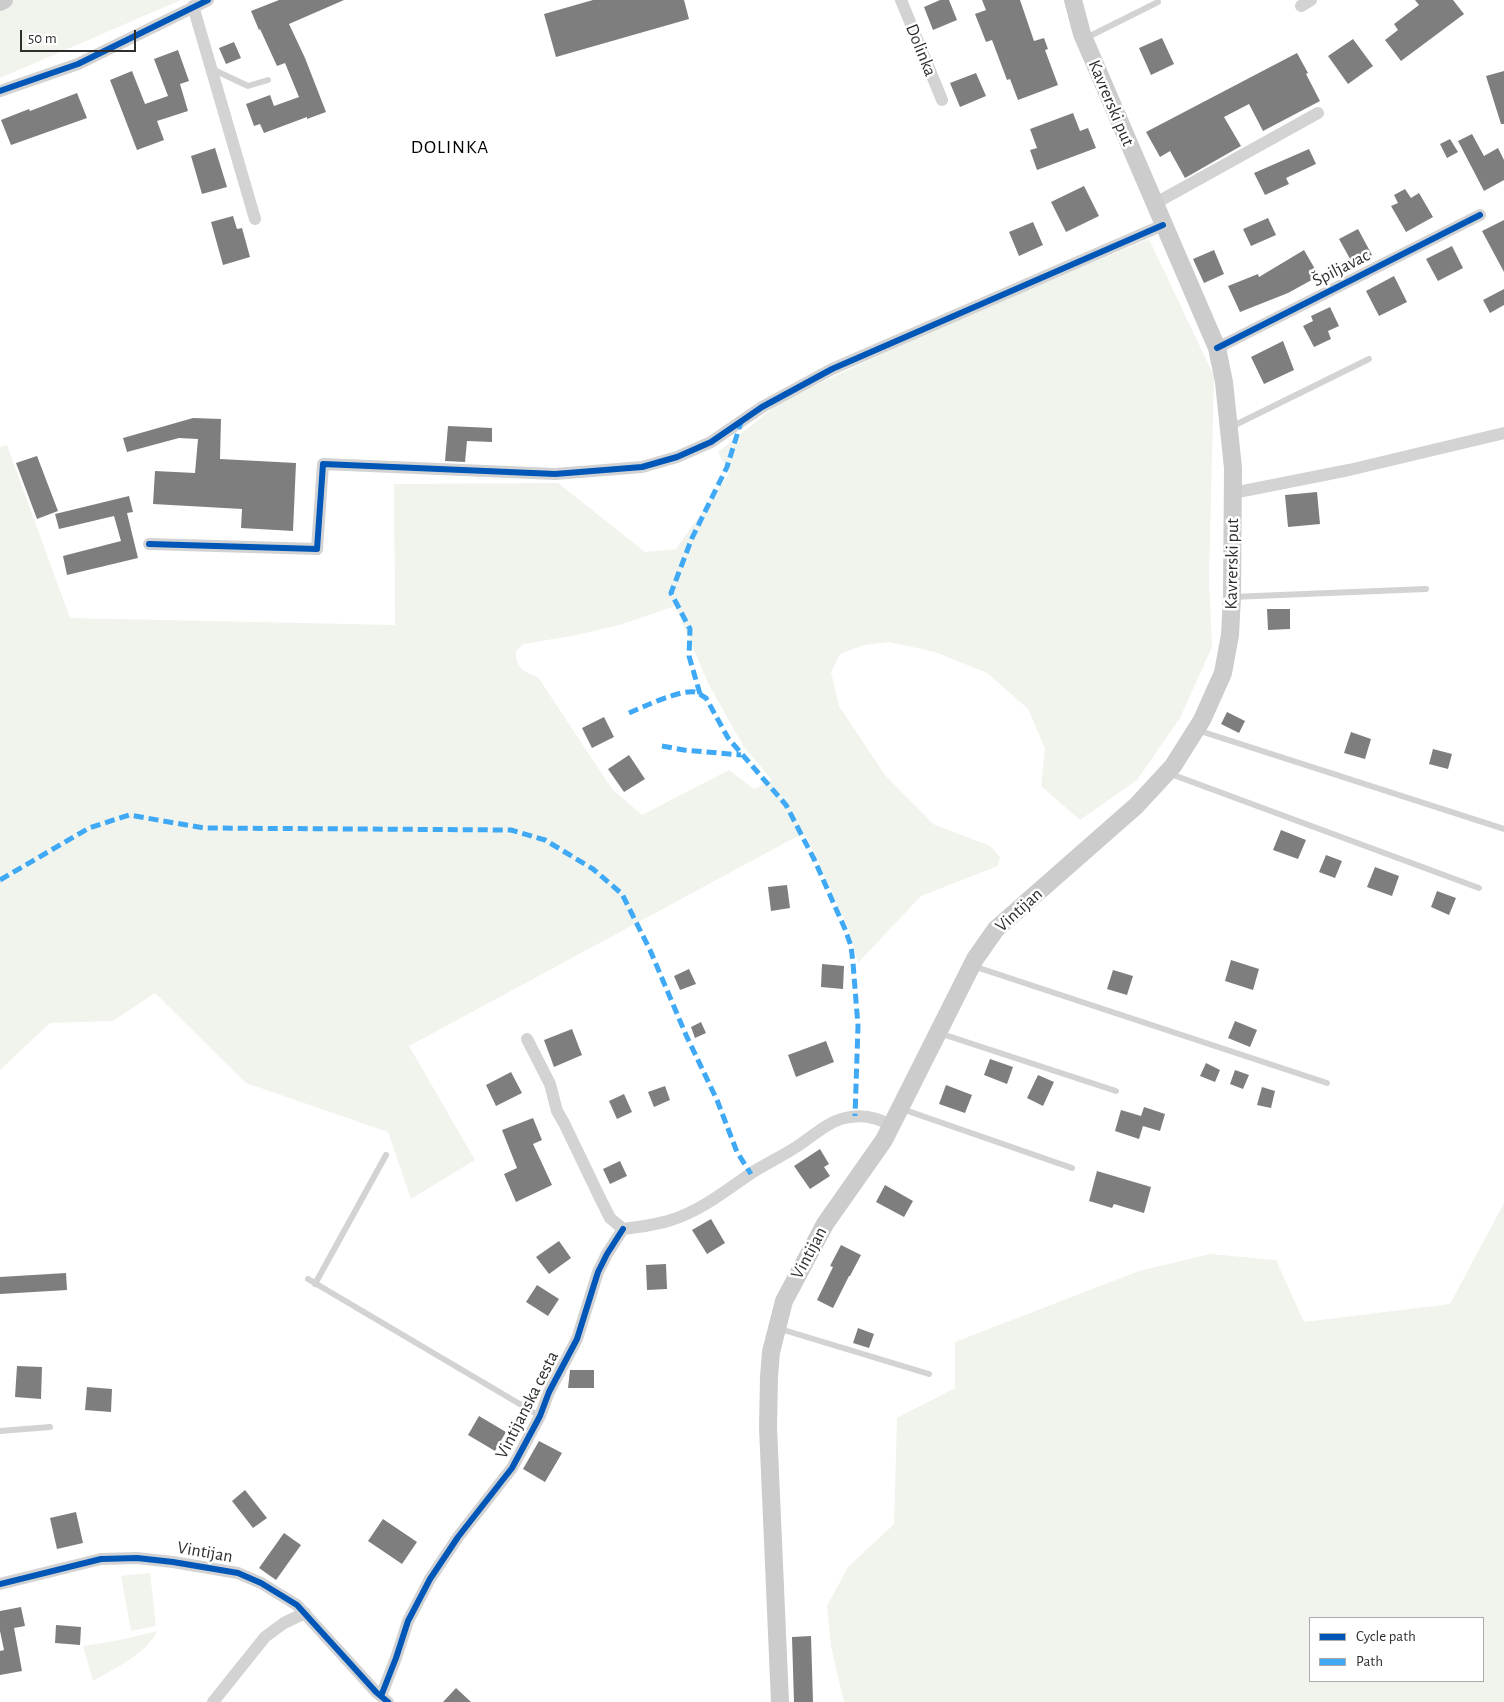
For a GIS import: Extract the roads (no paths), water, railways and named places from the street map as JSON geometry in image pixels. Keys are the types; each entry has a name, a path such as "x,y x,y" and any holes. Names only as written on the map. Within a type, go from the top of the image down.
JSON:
{"main road":[{"path":"0,2 4,0"},
{"name":"Kavrerski put","path":"1058,875 1136,806 1167,772 1196,730 1223,673 1230,635 1232,597 1233,493 1224,382 1217,348 1084,39 1073,0"},
{"name":"Vintijan","path":"780,1702 768,1427 771,1352 784,1302 825,1224 892,1126 972,965 996,928 1058,875"}],"street":[{"path":"0,90 78,64 208,0"},
{"name":"Dolinka","path":"901,0 942,100"},
{"path":"193,6 255,219"},
{"path":"1154,204 1318,113"},
{"name":"Špiljavac","path":"1217,348 1480,215"},
{"path":"149,544 317,549 323,464 555,474 642,466 677,457 711,442 762,407 832,369 1163,224"},
{"path":"1233,493 1349,470 1504,433"},
{"path":"527,1039 550,1084 557,1110 610,1218 623,1229 674,1220 724,1193 835,1121 855,1116 870,1116 892,1126"},
{"name":"Vintijanska cesta","path":"384,1699 408,1622 430,1579 458,1537 512,1468 540,1416 549,1392 577,1339 598,1272 623,1229"},
{"name":"Vintijan","path":"0,1584 101,1559 137,1558 238,1573 261,1583 297,1605 384,1699"},
{"path":"213,1702 265,1637 284,1623 305,1614"}],"lane":[{"path":"1084,39 1158,2"},
{"path":"211,68 248,86 268,80"},
{"path":"1229,428 1368,359"},
{"path":"1232,597 1426,589"},
{"path":"1196,730 1504,828"},
{"path":"1167,772 1479,888"},
{"path":"972,965 1326,1083"},
{"path":"938,1032 1116,1091"},
{"path":"900,1109 1072,1168"},
{"path":"315,1284 386,1155"},
{"path":"308,1279 540,1416"},
{"path":"776,1327 928,1374"},
{"path":"0,1431 50,1427"}],"district":[{"name":"DOLINKA","path":"450,147"}]}
